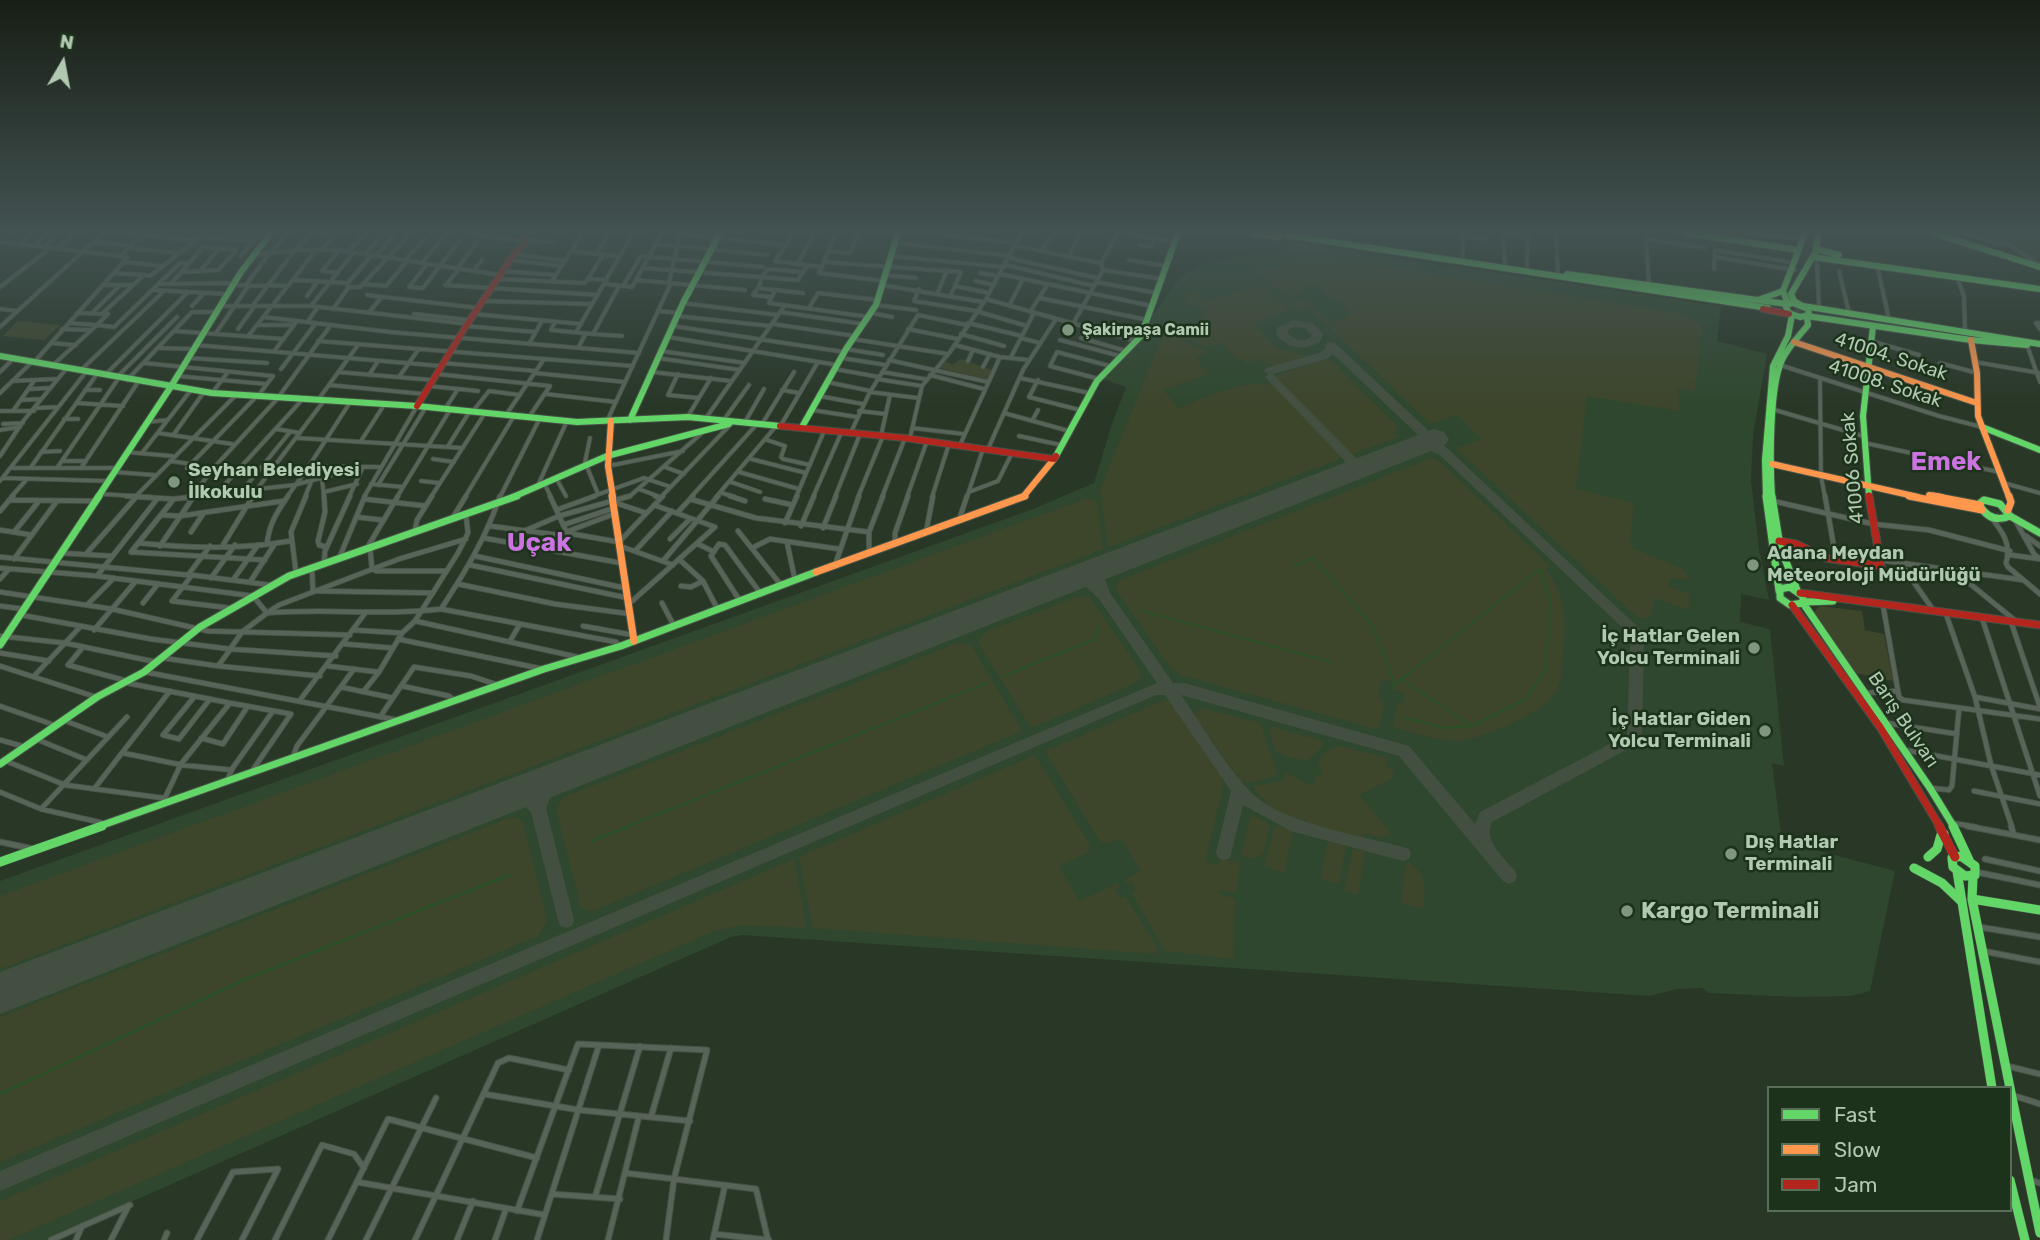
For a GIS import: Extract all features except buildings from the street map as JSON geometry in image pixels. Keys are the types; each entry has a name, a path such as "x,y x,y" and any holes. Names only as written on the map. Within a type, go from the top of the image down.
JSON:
{"main road":[{"path":"0,645 2,637 33,595 170,388 230,291"},
{"path":"422,407 424,394 432,380 490,291"},
{"path":"630,420 690,291"},
{"path":"802,427 840,358 871,315 881,291"},
{"path":"1653,291 1765,305 1802,305 1873,326 1971,340 2040,345"},
{"path":"1675,291 1765,305 1790,325"},
{"path":"1687,291 1765,305 1807,319 1849,313 2040,345"},
{"path":"1765,305 1782,291"},
{"path":"1783,291 1788,304 1785,309 1791,314"},
{"path":"1792,291 1794,301 1809,311 1807,319"},
{"path":"0,862 108,824 163,801 227,782 544,669 621,646 633,638 674,626 1019,500 1028,494 1054,459 1098,379 1136,341 1148,320 1157,293"},
{"name":"Barış Bulvarı","path":"1791,314 1788,336 1780,346 1773,366 1771,515 1780,598 1792,605 1863,700 1944,834 1955,857 1951,862 1957,871 1992,1086"},
{"path":"1835,316 2040,345"},
{"path":"1835,316 2027,345"},
{"name":"Barış Bulvarı","path":"1772,409 1780,365 1807,319"},
{"name":"41006 Sokak","path":"1873,326 1874,342 1863,392 1863,440 1873,524 1881,563"},
{"path":"1971,340 1982,427 2011,502 2011,515"},
{"name":"41004. Sokak","path":"1794,342 1978,403"},
{"path":"0,356 208,393 422,407 566,421 688,417 860,433 1054,459"},
{"path":"609,421 608,466 630,601 633,638"},
{"path":"2,762 62,719 144,672 201,627 296,573 415,530 498,504 607,456 733,422"},
{"path":"1982,427 2040,450"},
{"path":"1770,462 1868,486 1981,507 1999,520 2011,515"},
{"name":"Barış Bulvarı","path":"1770,462 1771,515 1787,573 1803,603 1952,823 1975,874"},
{"path":"1981,507 1984,500 1993,501 2040,533"},
{"path":"1779,541 1836,559 1881,563"},
{"path":"1779,591 1786,587 1799,592 1883,606 2040,625"},
{"path":"1792,605 1855,601"},
{"path":"1928,857 1937,849 1941,835 1944,834"},
{"path":"1955,857 1969,860"},
{"path":"1914,868 1942,883 1961,901"},
{"path":"1957,871 1975,874 1972,899 2010,1086"},
{"path":"1972,899 2040,910"},
{"path":"2012,1095 2040,1233"},
{"path":"2012,1188 2025,1240"}],"street":[{"path":"0,327 39,291"},
{"path":"0,393 34,361 97,291"},
{"path":"92,313 114,291"},
{"path":"103,313 127,291"},
{"path":"68,323 114,327 150,291"},
{"path":"1,479 12,468 83,371 164,291 228,294"},
{"path":"216,333 244,291"},
{"path":"238,329 264,291"},
{"path":"249,335 283,291"},
{"path":"307,296 311,291"},
{"path":"311,306 324,291"},
{"path":"333,309 345,291"},
{"path":"510,291 598,295"},
{"path":"576,332 601,291"},
{"path":"593,334 618,291"},
{"path":"609,421 667,291"},
{"path":"756,291 753,295 771,297"},
{"path":"775,291 769,303 892,317"},
{"path":"783,291 803,293"},
{"path":"918,291 914,301 976,311 1027,326"},
{"path":"931,291 985,300 1136,341"},
{"path":"951,295 953,291"},
{"path":"869,553 870,532 912,428 922,386 955,345 989,293 979,291"},
{"path":"1009,306 1017,291"},
{"path":"1012,357 1044,291"},
{"path":"1076,291 1153,306"},
{"path":"1073,324 1091,291"},
{"path":"1145,291 1157,293"},
{"path":"1818,291 1819,309"},
{"path":"1844,291 1849,313"},
{"path":"1883,291 1889,319"},
{"path":"1962,291 1965,331"},
{"path":"31,467 84,390 187,293"},
{"path":"192,306 204,293"},
{"path":"809,308 818,293 916,310"},
{"path":"367,295 474,316 535,332"},
{"path":"369,312 382,297"},
{"path":"1040,298 1148,320"},
{"path":"683,303 864,325"},
{"path":"414,314 474,316 592,304"},
{"path":"705,419 785,305"},
{"path":"120,379 144,363 192,312 234,306 311,306 369,312 581,324"},
{"path":"308,321 318,307"},
{"path":"0,309 18,311"},
{"path":"659,311 772,325 948,354"},
{"path":"54,364 108,314 77,313"},
{"path":"851,432 859,411 879,376 918,315 968,324 1040,343"},
{"path":"124,317 137,318"},
{"path":"57,468 100,404 177,317"},
{"path":"264,317 380,331 639,353"},
{"path":"958,521 986,448 1020,377 1056,319"},
{"path":"275,351 298,320"},
{"path":"529,344 542,321"},
{"path":"555,322 551,330 622,336"},
{"path":"281,369 316,323"},
{"path":"2040,323 2036,323 2040,329"},
{"path":"258,325 294,326"},
{"path":"380,331 385,325"},
{"path":"160,546 191,497 233,444 277,399 331,326"},
{"path":"673,326 763,338 840,358 935,368 988,382"},
{"path":"62,329 91,330"},
{"path":"908,329 1004,346"},
{"path":"175,331 285,339"},
{"path":"578,348 586,333"},
{"path":"668,337 818,362 883,355"},
{"path":"1081,338 1123,354"},
{"path":"1060,340 1123,354"},
{"path":"318,341 633,366"},
{"path":"1874,342 1919,355"},
{"path":"51,343 76,345"},
{"path":"223,545 255,490 298,436 328,385 359,345"},
{"path":"955,345 1000,357 1030,360"},
{"path":"2027,345 2040,382"},
{"path":"159,348 294,352 378,361 491,367 625,382"},
{"path":"398,377 419,349"},
{"path":"968,361 973,350"},
{"path":"1098,379 1050,366 1057,352 1110,366"},
{"path":"660,354 745,363"},
{"path":"660,354 740,370"},
{"path":"983,368 990,354"},
{"path":"960,445 1000,357"},
{"path":"0,372 14,358"},
{"path":"188,358 267,363"},
{"path":"840,358 879,376 922,386"},
{"path":"453,519 520,395 544,359"},
{"path":"368,375 378,361"},
{"path":"663,561 779,425 818,362"},
{"path":"1975,362 2039,373"},
{"path":"144,363 273,376 257,397 188,470 209,474"},
{"path":"1940,363 1977,373"},
{"name":"41008. Sokak","path":"1780,365 1982,427"},
{"path":"0,456 49,388 68,367"},
{"path":"483,378 491,367"},
{"path":"174,434 229,371"},
{"path":"338,372 432,380 483,378 550,386 529,417"},
{"path":"652,372 732,382"},
{"path":"635,551 690,499 759,424 794,372"},
{"path":"678,374 668,395 699,398"},
{"path":"930,375 984,389"},
{"path":"177,376 267,384"},
{"path":"879,376 925,379"},
{"path":"1020,377 1089,393"},
{"path":"688,417 711,378"},
{"path":"11,381 56,379"},
{"path":"1820,379 1820,474 1836,559"},
{"path":"13,411 35,380"},
{"path":"432,380 458,389 478,391"},
{"path":"1038,380 1029,397 1080,410"},
{"path":"81,468 138,382"},
{"path":"826,382 870,392 918,398"},
{"path":"328,385 424,394"},
{"path":"722,422 749,385"},
{"path":"29,389 49,388"},
{"path":"447,571 376,572 372,568 368,547 458,389"},
{"path":"744,423 764,389"},
{"path":"84,390 100,390"},
{"path":"142,453 191,390"},
{"path":"782,390 799,393"},
{"path":"448,446 489,391 520,395"},
{"path":"545,394 616,402"},
{"path":"86,554 136,495 236,395"},
{"path":"835,565 845,530 882,436 890,395"},
{"path":"818,396 863,404"},
{"path":"21,400 41,399"},
{"path":"216,494 301,401"},
{"path":"75,403 123,406"},
{"path":"267,544 268,531 283,501 349,404"},
{"path":"360,442 384,405"},
{"path":"0,411 58,407"},
{"path":"340,556 379,467 422,407"},
{"path":"378,485 422,407"},
{"path":"811,409 856,417"},
{"path":"1772,409 1820,423 1863,440 1999,472"},
{"path":"1032,421 1038,410"},
{"path":"859,411 886,414"},
{"path":"415,530 415,522 485,413"},
{"path":"1004,413 1069,431"},
{"path":"441,609 475,556 490,526 503,487 540,418"},
{"path":"63,419 78,419"},
{"path":"146,422 168,419"},
{"path":"566,421 541,483 559,509 559,516 567,533"},
{"path":"619,544 733,422"},
{"path":"3,424 21,425"},
{"path":"0,430 21,425"},
{"path":"912,428 964,434"},
{"path":"275,429 325,440 463,448"},
{"path":"785,523 825,429"},
{"path":"801,526 842,431"},
{"path":"242,491 290,432"},
{"path":"567,533 630,496 703,432"},
{"path":"158,433 233,444"},
{"path":"823,528 860,433"},
{"path":"1019,436 1061,445"},
{"path":"590,438 584,459 598,494"},
{"path":"767,440 786,447 782,458 810,464"},
{"path":"895,544 897,526 927,441"},
{"path":"926,533 928,511 949,444"},
{"path":"41,452 60,451"},
{"path":"608,466 684,451"},
{"path":"126,452 171,458 191,464"},
{"path":"968,492 994,486 1005,474 1012,453"},
{"path":"433,459 454,462"},
{"path":"751,459 806,473"},
{"path":"62,460 86,461"},
{"path":"309,466 379,467"},
{"path":"9,500 136,495 173,499 294,485 363,467"},
{"path":"324,563 326,547 363,467"},
{"path":"665,467 684,474"},
{"path":"12,468 81,468 155,475"},
{"path":"739,472 800,489"},
{"path":"555,477 566,496"},
{"path":"0,511 28,478"},
{"path":"559,509 645,478 671,487"},
{"path":"1,479 107,481"},
{"path":"322,479 325,512 318,541 321,546 326,547"},
{"path":"421,481 440,483"},
{"path":"296,573 290,541 293,524 311,482"},
{"path":"731,482 760,492"},
{"path":"2003,483 2040,493"},
{"path":"324,492 357,484"},
{"path":"371,484 403,487"},
{"path":"639,489 661,498"},
{"path":"722,493 745,501"},
{"path":"97,576 158,498"},
{"path":"173,499 131,552 265,560"},
{"path":"364,499 426,506"},
{"path":"690,499 742,516 801,526 870,532"},
{"path":"765,499 793,505"},
{"path":"14,532 39,500"},
{"path":"14,559 57,500"},
{"path":"1772,500 1873,524 1929,530 2040,559"},
{"path":"162,515 180,516 283,501"},
{"path":"470,565 630,601 715,527 654,505"},
{"path":"563,525 614,506"},
{"path":"524,531 559,516 614,506 646,514"},
{"path":"191,532 203,513"},
{"path":"363,692 379,672 402,633 415,621 466,539 466,515"},
{"path":"2011,515 2034,554 2040,559"},
{"path":"1990,516 2003,533 2010,553 2006,563 2008,567 2040,594"},
{"path":"356,517 382,520"},
{"path":"670,539 690,519"},
{"path":"490,526 542,535 567,533 619,544 673,565"},
{"path":"0,530 32,535"},
{"path":"738,531 781,585"},
{"path":"2022,534 2040,545"},
{"path":"484,538 624,563"},
{"path":"218,666 242,632 279,605 372,568 466,539"},
{"path":"752,548 770,539 839,549"},
{"path":"138,543 210,546 290,541"},
{"path":"787,542 795,580"},
{"path":"233,580 259,544"},
{"path":"250,582 274,544"},
{"path":"698,544 712,551"},
{"path":"211,578 236,545"},
{"path":"740,602 711,557 712,551 718,545 724,545 761,594"},
{"path":"210,546 172,601 233,609"},
{"path":"60,553 111,556"},
{"path":"475,556 627,588"},
{"path":"0,557 105,565 271,585"},
{"path":"680,560 703,581 718,610"},
{"path":"1881,563 1901,563 2023,580"},
{"path":"1901,563 1935,612"},
{"path":"0,568 97,576 253,596 267,613"},
{"path":"0,579 9,568"},
{"path":"312,568 314,591"},
{"path":"1952,570 2014,622 2040,708 1975,697"},
{"path":"88,605 114,578"},
{"path":"93,631 137,581"},
{"path":"681,586 691,587 703,581"},
{"path":"143,603 159,583"},
{"path":"458,584 555,604 631,614"},
{"path":"314,591 433,593"},
{"path":"0,592 112,609 201,627 208,631 402,633"},
{"path":"662,603 674,626"},
{"path":"0,606 93,631 179,644 335,656"},
{"path":"1883,606 1896,670 1897,691 1903,700 2040,719"},
{"path":"267,613 421,612 441,609 616,642 621,646"},
{"path":"300,701 367,611"},
{"path":"1945,614 1975,697 1991,765 2014,835"},
{"path":"1982,618 2040,796"},
{"path":"415,621 578,655 582,659"},
{"path":"510,641 520,624"},
{"path":"583,626 633,638"},
{"path":"35,675 80,627"},
{"path":"2,637 65,643 159,660 320,676"},
{"path":"398,639 544,669"},
{"path":"344,644 393,648"},
{"path":"84,646 68,665 127,682 290,714 256,761 251,773"},
{"path":"0,653 49,661"},
{"path":"0,666 97,697"},
{"path":"328,666 379,672"},
{"path":"380,717 414,667 471,676 498,685"},
{"path":"293,758 297,746 354,669"},
{"path":"144,672 400,720"},
{"path":"402,686 449,696 455,701"},
{"path":"341,687 393,698"},
{"path":"94,789 170,691"},
{"path":"1866,693 1897,691"},
{"path":"195,696 163,735 179,739 210,699"},
{"path":"2,762 65,785 163,801 201,738 230,703"},
{"path":"0,706 54,725"},
{"path":"201,738 223,744 248,706"},
{"path":"1930,788 1949,790 1952,786 1959,709"},
{"path":"227,782 232,770 273,711"},
{"path":"41,809 127,717"},
{"path":"62,719 108,737"},
{"path":"1886,723 1957,734"},
{"path":"35,739 87,760"},
{"path":"0,740 25,747"},
{"path":"1905,750 2040,775"},
{"path":"123,753 183,765 232,770"},
{"path":"0,792 41,809 108,824"},
{"path":"1974,792 2040,804"},
{"path":"1952,823 2040,840"},
{"path":"0,842 37,849"},
{"path":"1984,859 2040,871"},
{"path":"1975,874 2040,885"},
{"path":"1978,927 2040,937"},
{"path":"1983,951 2040,962"},
{"path":"517,1210 578,1044 707,1050 674,1179 666,1240"},
{"path":"537,1240 599,1045"},
{"path":"595,1197 640,1046"},
{"path":"651,1117 671,1048"},
{"path":"415,1240 496,1065 505,1058 569,1070"},
{"path":"2006,1066 2040,1074"},
{"path":"2012,1091 2039,1105"},
{"path":"484,1094 555,1107 690,1121"},
{"path":"366,1240 436,1098"},
{"path":"608,1240 639,1116"},
{"path":"328,1240 388,1119 537,1157"},
{"path":"275,1240 322,1145 354,1154 364,1168"},
{"path":"197,1240 233,1172 278,1170 242,1240"},
{"path":"625,1173 724,1185 756,1189 768,1240 714,1237 724,1185"},
{"path":"2028,1180 2040,1183"},
{"path":"357,1182 545,1215"},
{"path":"552,1194 620,1199"},
{"path":"457,1240 473,1201"},
{"path":"51,1240 130,1205 111,1240"},
{"path":"495,1240 506,1209"},
{"path":"76,1240 82,1226"}],"shaded area":[{"path":"1170,291 1619,291 1721,306 1717,341 1767,354 1753,435 1751,480 1759,549 1769,600 1741,594 1740,622 1770,629 1784,766 1772,763 1782,841 1895,871 1870,991 1851,996 1797,997 1709,993 1702,988 1677,989 1650,996 742,935 731,937 45,1240 0,1240 0,881 1033,509 1094,483 1126,387 1103,379 1147,335 1154,313"},
{"path":"1191,291 1205,301 1240,291 1270,291 1289,310 1253,323 1277,348 1307,357 1282,365 1271,365 1259,359 1246,363 1242,359 1238,360 1221,342 1205,347 1179,336 1180,331 1191,334 1206,310 1184,303 1180,307"},
{"path":"1279,291 1305,292 1287,298"},
{"path":"1322,291 1538,291 1683,314 1702,325 1695,391 1678,388 1680,411 1587,396 1576,489 1634,503 1630,544 1632,548 1683,569 1689,579 1670,579 1669,587 1690,594 1689,610 1654,598 1651,616 1642,619 1636,616 1456,448 1482,439 1457,415 1431,424 1309,308 1296,309 1290,304 1290,301 1304,299 1330,323 1351,315 1336,299"},
{"path":"18,321 60,325 44,340 2,336"},
{"path":"1163,335 1175,337 1208,352 1195,357 1208,375 1163,390 1178,408 1243,385 1270,385 1281,389 1342,454 1342,458 1108,547 1100,490"},
{"path":"961,359 992,370 987,380 940,368 944,362 953,364"},
{"path":"1323,359 1331,361 1396,425 1398,430 1394,433 1398,437 1352,454 1346,452 1276,376"},
{"path":"1432,458 1440,462 1550,566 1545,569 1560,595 1563,608 1565,621 1561,679 1556,691 1534,711 1493,732 1467,740 1449,741 1393,727 1398,702 1403,703 1404,693 1393,690 1393,682 1382,679 1378,696 1384,703 1379,730 1181,675 1168,664 1116,590 1118,581"},
{"path":"1088,498 1097,502 1103,549 0,969 0,896"},
{"path":"1080,596 1090,598 1140,671 1141,677 1135,683 1031,728 978,642 985,632"},
{"path":"1820,606 1862,611 1865,630 1884,634 1893,681 1855,673 1813,613"},
{"path":"958,643 971,645 1022,731 595,910 588,911 581,907 556,809 564,797"},
{"path":"1165,700 1170,702 1222,777 1223,787 1205,861 1218,866 1221,858 1236,863 1237,859 1240,860 1236,893 1219,890 1219,894 1235,899 1233,959 1165,951 1132,893 1136,890 1131,881 1126,883 1124,880 1141,871 1121,838 1107,844 1100,841 1045,751"},
{"path":"1202,708 1257,722 1262,727 1278,776 1248,783 1241,781 1195,716"},
{"path":"1273,727 1323,741 1323,746 1307,761 1285,756 1276,751 1269,731"},
{"path":"1339,746 1387,758 1386,765 1393,770 1393,778 1359,795 1392,835 1379,837 1364,833 1362,839 1302,822 1273,808 1253,786 1284,781 1287,773 1312,786 1317,775 1322,775 1322,768 1317,766 1320,759"},
{"path":"1035,755 1090,845 1089,852 1059,866 1079,901 1118,883 1120,886 1115,889 1120,898 1125,896 1158,949 1155,954 813,928 799,857"},
{"path":"1251,815 1270,824 1263,854 1251,859 1241,856"},
{"path":"512,817 523,821 547,921 538,936 0,1162 0,1017"},
{"path":"1275,826 1293,830 1284,873 1264,866"},
{"path":"1328,840 1346,846 1339,884 1321,879"},
{"path":"1353,849 1365,851 1358,895 1344,891"},
{"path":"794,859 806,924 804,928 741,925 712,932 8,1240 0,1240 0,1201"},
{"path":"1406,862 1413,865 1421,875 1424,909 1401,903"}],"waterway":[{"path":"1295,566 1313,558 1372,625 1394,682"},
{"path":"1402,679 1540,569 1550,601 1546,669 1526,699 1472,726"},
{"path":"1142,611 1331,662"},
{"path":"1004,676 1095,639 1099,627"},
{"path":"1392,687 1402,679"},
{"path":"1402,679 1472,726"},
{"path":"626,827 987,683"},
{"path":"1401,717 1445,728 1472,726"},
{"path":"592,841 630,826"},
{"path":"0,1094 244,980 509,875"}],"taxiway":[{"path":"1293,323 1308,325 1317,333 1316,339 1303,344 1289,341 1282,334 1283,328 1293,323"},
{"path":"1270,371 1323,356 1330,351 1331,346 1444,452"},
{"path":"1271,377 1351,460 1348,473"},
{"path":"1423,433 1426,440 1415,447 1427,445 1444,452"},
{"path":"1444,452 1633,629 1637,643 1634,738 1486,817 1481,828 1484,842"},
{"path":"1104,595 1097,574 1107,566"},
{"path":"1073,579 1087,580 1104,595"},
{"path":"1104,595 1169,689"},
{"path":"0,1181 1155,689 1169,689"},
{"path":"1169,689 1184,689 1404,751 1509,876"},
{"path":"1169,689 1233,782 1251,802 1291,824 1403,854"},
{"path":"538,808 547,786 563,776"},
{"path":"1224,853 1239,789"},
{"path":"511,796 527,797 538,808"},
{"path":"538,808 566,920"}],"runway":[{"path":"0,993 1434,439"}],"tunnel":[{"path":"1784,310 1815,314"}],"traffic: fast":[{"path":"0,645 170,388 229,291"},
{"path":"630,420 689,291"},
{"path":"802,427 846,349 876,305 880,291"},
{"path":"1056,456 1097,381 1141,336 1157,291"},
{"path":"1655,291 1768,308"},
{"path":"1691,291 1787,304"},
{"path":"1758,300 1783,291"},
{"path":"1783,291 1788,304"},
{"path":"1793,291 1791,294 1794,301 1801,305"},
{"path":"1793,303 1808,309 1809,315 1800,317 1789,313 1785,305 1793,303"},
{"path":"1803,306 2040,344"},
{"path":"1779,591 1767,514 1765,460 1773,366 1788,336 1792,315"},
{"path":"1807,316 1971,340 2027,345"},
{"path":"1797,590 1787,569 1775,524 1771,453 1780,364 1808,325 1807,317"},
{"path":"1869,496 1863,416 1873,326"},
{"path":"0,356 212,393 417,406 577,422 688,417 780,426"},
{"path":"0,764 97,697 144,672 200,627 289,576 415,530 498,504 607,456 729,424"},
{"path":"1982,427 2040,450"},
{"path":"1984,500 2000,504 2010,516 1996,519 1988,515 1979,504 1984,500"},
{"path":"2010,516 2040,533"},
{"path":"0,862 544,669 621,646 816,572"},
{"path":"1790,587 1803,596 1803,603 1790,605 1780,598 1780,589 1790,587"},
{"path":"1804,602 1833,601"},
{"path":"1803,603 1930,788 1956,831 1969,860"},
{"path":"1928,857 1937,849 1941,835 1944,834"},
{"path":"1961,856 1975,866 1975,875 1965,876 1953,867 1952,858 1961,856"},
{"path":"1914,868 1942,883 1961,901"},
{"path":"1957,871 1992,1086"},
{"path":"1973,876 1972,899 2010,1086"},
{"path":"1972,899 2040,910"},
{"path":"2012,1098 2040,1233"},
{"path":"2012,1188 2025,1240"}],"traffic: slow":[{"path":"1971,340 1977,373 1978,416 2011,502 2008,510"},
{"path":"1794,342 1977,403"},
{"path":"611,421 608,466 634,641"},
{"path":"816,572 1019,500 1028,494 1054,459"},
{"path":"1772,464 1869,488 1982,510"},
{"path":"1929,495 1980,505"}],"traffic: jam":[{"path":"417,406 489,291"},
{"path":"1763,309 1789,314"},
{"path":"780,426 905,438 1054,459 1056,456"},
{"path":"1779,541 1796,544 1826,558 1881,566 1869,496"},
{"path":"1800,593 2040,625"},
{"path":"1792,605 1880,727 1920,790 1955,857"}],"place":[{"name":"Şakirpaşa Camii","path":"1068,330"},
{"name":"Seyhan Belediyesi İlkokulu","path":"174,482"},
{"name":"Adana Meydan Meteoroloji Müdürlüğü","path":"1753,565"},
{"name":"İç Hatlar Gelen Yolcu Terminali","path":"1754,648"},
{"name":"İç Hatlar Giden Yolcu Terminali","path":"1765,731"},
{"name":"Dış Hatlar Terminali","path":"1731,854"},
{"name":"Kargo Terminali","path":"1627,911"}],"district":[{"name":"Emek","path":"1946,462"},
{"name":"Uçak","path":"539,543"}]}
